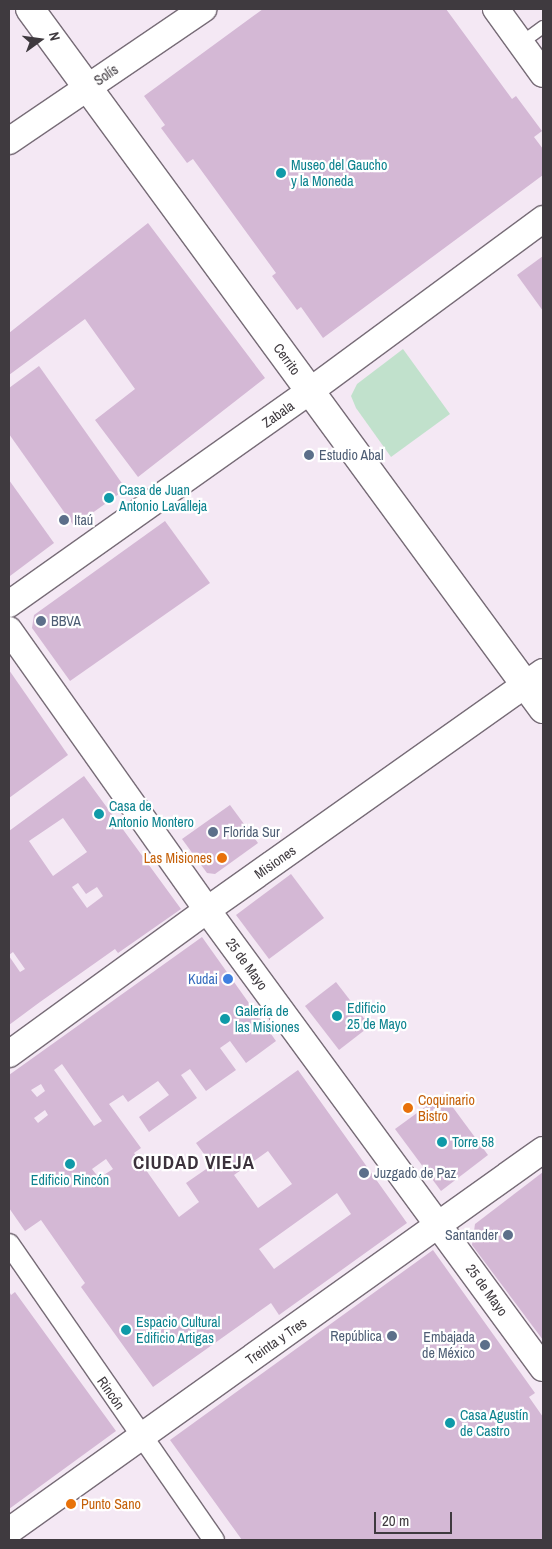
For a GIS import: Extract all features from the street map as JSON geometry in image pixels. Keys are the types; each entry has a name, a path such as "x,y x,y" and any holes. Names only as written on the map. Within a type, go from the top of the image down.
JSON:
{"street":[{"name":"Cerrito","path":"30,9 310,391 534,678 543,708"},
{"name":"Solís","path":"9,141 204,9"},
{"path":"496,9 543,74"},
{"name":"Zabala","path":"9,604 310,391 543,219"},
{"name":"25 de Mayo","path":"9,630 207,910 440,1225 543,1368"},
{"name":"Misiones","path":"9,1054 207,910 534,678"},
{"name":"Treinta y Tres","path":"9,1530 543,1150"},
{"name":"Rincón","path":"9,1244 214,1540"}],"lane":[{"path":"521,43 543,27"}],"green space":[{"path":"403,349 450,414 391,457 356,408 351,396 357,384"}],"building":[{"path":"263,9 446,9 512,99 516,96 542,131 534,137 543,149 543,175 323,338 301,307 297,310 272,276 276,273 193,159 187,163 161,128 165,125 144,96"},
{"path":"148,223 265,378 138,477 95,420 135,389 85,319 9,375 9,333"},
{"path":"543,256 543,311 517,275"},
{"path":"39,366 126,489 74,526 9,434 9,388"},
{"path":"9,480 54,543 10,576 9,575"},
{"path":"165,521 210,583 70,681 32,628 34,615"},
{"path":"9,670 68,755 9,798"},
{"path":"84,776 181,909 118,953 115,949 9,1025 9,956 20,972 25,969 13,952 9,955 9,831","holes":["63,818 87,852 53,876 29,841","78,883 86,894 97,887 103,896 87,908 72,887"]},
{"path":"230,805 258,843 215,874 207,873 182,839"},
{"path":"291,874 324,918 269,959 236,915"},
{"path":"202,937 276,1041 246,1063 230,1041 220,1048 236,1070 206,1091 190,1069 181,1075 197,1098 149,1132 139,1117 169,1095 158,1081 128,1102 123,1095 109,1104 141,1148 134,1153 179,1217 199,1202 186,1183 212,1165 196,1143 298,1070 407,1223 279,1315 271,1303 153,1387 81,1287 85,1283 41,1220 25,1231 9,1208 9,1075","holes":["62,1064 102,1121 94,1126 54,1070","41,1084 45,1091 37,1097 31,1090","45,1110 48,1115 38,1123 34,1118","268,1151 292,1184 258,1208 234,1175","106,1159 113,1169 99,1178 92,1169","337,1193 351,1214 274,1269 259,1249"]},
{"name":"Edificio 25 de Mayo","path":"336,982 370,1026 339,1050 305,1006"},
{"name":"Torre 58","path":"443,1094 488,1155 441,1191 395,1129"},
{"name":"Santander","path":"543,1172 543,1340 472,1245 475,1224"},
{"path":"433,1250 535,1393 529,1397 543,1417 543,1540 242,1540 170,1440"},
{"path":"9,1291 11,1295 15,1292 116,1431 9,1509"}],"place":[{"name":"Museo del Gaucho y la Moneda","path":"281,173"},
{"name":"Estudio Abal","path":"309,455"},
{"name":"Casa de Juan Antonio Lavalleja","path":"109,498"},
{"name":"Itaú","path":"64,520"},
{"name":"BBVA","path":"41,621"},
{"name":"Casa de Antonio Montero","path":"99,814"},
{"name":"Florida Sur","path":"213,832"},
{"name":"Las Misiones","path":"222,858"},
{"name":"Kudai","path":"228,979"},
{"name":"Edificio 25 de Mayo","path":"337,1016"},
{"name":"Galería de las Misiones","path":"225,1019"},
{"name":"Coquinario Bistro","path":"408,1108"},
{"name":"Torre 58","path":"442,1142"},
{"name":"Edificio Rincón","path":"70,1164"},
{"name":"Juzgado de Paz","path":"364,1173"},
{"name":"Santander","path":"508,1235"},
{"name":"Espacio Cultural Edificio Artigas","path":"126,1330"},
{"name":"República","path":"392,1336"},
{"name":"Embajada de México","path":"485,1345"},
{"name":"Casa Agustín de Castro","path":"450,1423"},
{"name":"Punto Sano","path":"71,1504"}],"district":[{"name":"CIUDAD VIEJA","path":"194,1163"}]}
